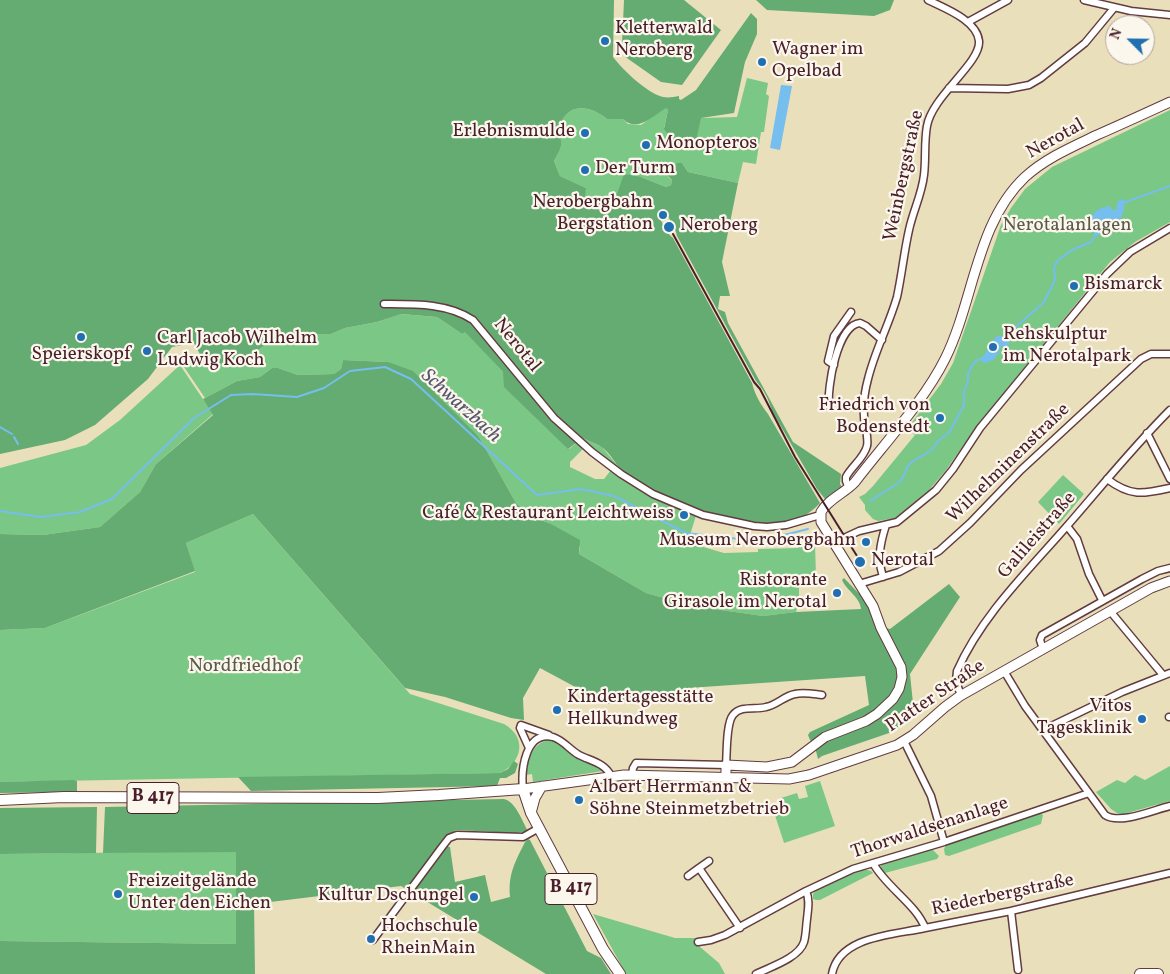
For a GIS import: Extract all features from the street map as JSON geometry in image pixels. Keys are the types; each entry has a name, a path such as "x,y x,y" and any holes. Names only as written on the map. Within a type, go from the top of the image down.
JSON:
{"main road":[{"name":"B 417","path":"0,800 64,797 378,798 439,796 523,789 531,813 604,949 620,974"},
{"path":"1140,974 1158,974"}],"street":[{"path":"928,0 968,22 1008,0"},
{"path":"1084,0 1114,8 1170,15"},
{"path":"949,88 1008,90 1029,85 1041,78 1085,43 1114,8"},
{"name":"Weinbergstraße","path":"849,488 846,477 863,455 866,447 864,400 870,371 897,296 908,230 921,190 924,174 926,134 929,118 934,106 975,57 979,47 976,31 968,22"},
{"name":"Nerotal","path":"384,304 447,308 458,311 474,320 554,418 592,452 652,494 703,515 754,526 775,527 820,515 823,508 849,488 920,398 941,366 959,324 989,231 998,212 1008,196 1025,177 1047,160 1170,102"},
{"path":"833,543 859,531 893,524 929,497 943,482 980,428 1113,267 1145,242 1170,228"},
{"path":"834,365 828,361 832,341 851,312"},
{"path":"829,406 834,365 842,337 848,329 856,323 863,324 882,340"},
{"name":"Wilhelminenstraße","path":"859,584 900,572 928,558 953,539 1021,470 1141,359 1151,354 1170,354"},
{"name":"Galileistraße","path":"961,696 956,682 956,674 974,641 1016,582 1146,434 1170,410"},
{"path":"1146,434 1170,479"},
{"path":"1107,479 1121,488 1136,493 1170,488"},
{"path":"726,765 768,767 786,764 825,737 870,718 893,699 901,684 902,672 871,602 833,543 821,522 820,515"},
{"path":"883,577 879,553 886,526"},
{"path":"1067,526 1077,539 1089,574 1102,600"},
{"path":"1043,649 1040,640 1042,635 1150,574 1170,568"},
{"name":"Platter Straße","path":"523,789 632,774 778,780 796,778 883,751 904,741 961,696 1151,588 1170,581"},
{"path":"1043,730 1122,692 1167,674 1110,611"},
{"path":"1004,671 1025,706 1105,815 1115,819 1122,819 1170,806"},
{"path":"726,777 730,723 735,713 742,709 766,707 794,694 822,695"},
{"path":"529,748 520,728 521,725 557,739 578,754 604,766 611,776"},
{"path":"523,789 523,772 529,748 538,739 552,737"},
{"path":"904,741 928,790 944,842"},
{"name":"Platter Straße","path":"632,774 636,764 726,765"},
{"path":"531,813 535,798 542,786"},
{"name":"Thorwaldsenanlage","path":"698,942 717,938 740,928 806,891 845,872 944,842 1089,793"},
{"path":"373,940 442,846 452,837 462,834 523,837 539,828"},
{"path":"688,876 709,861"},
{"name":"Riederbergstraße","path":"873,863 881,876 917,915 925,928 1011,911 1170,873"},
{"path":"699,868 740,928"},
{"path":"756,974 793,956 801,949 806,936 808,908 806,891"},
{"path":"1011,911 1018,970"},
{"path":"832,974 839,956 856,944 925,928"}],"green space":[{"path":"0,0 614,0 613,57 629,74 650,91 663,97 679,96 681,100 696,90 751,13 757,19 757,34 745,62 734,113 701,118 695,145 673,137 666,132 664,129 668,110 666,108 645,122 634,124 628,123 623,119 607,119 595,111 582,108 570,111 561,123 561,146 554,161 560,176 586,188 585,198 603,202 616,197 624,174 641,177 666,187 671,185 672,180 668,176 677,163 682,163 688,172 738,183 722,262 730,296 720,296 718,309 725,312 728,323 793,442 841,474 840,484 842,487 825,499 817,489 772,411 766,395 756,381 677,236 665,210 658,214 664,227 673,238 752,383 758,400 820,503 812,511 797,520 780,525 763,525 721,517 698,510 655,492 637,482 623,472 610,455 598,445 583,438 568,449 504,387 503,372 465,332 462,334 437,317 401,314 377,322 345,328 331,334 299,334 265,345 253,354 222,364 202,358 194,343 172,347 148,379 95,425 65,440 0,454"},
{"path":"624,0 684,0 721,30 682,85 661,82 624,56 622,45"},
{"path":"756,0 894,0 890,10 874,16 767,10"},
{"path":"747,78 768,83 766,94 769,96 764,132 761,132 756,164 743,162 738,183 688,172 682,163 678,163 669,173 668,177 672,180 671,185 666,187 641,177 616,197 603,202 584,198 586,188 560,176 554,161 561,146 561,123 570,111 582,108 589,109 607,119 623,119 628,124 641,125 666,107 668,110 664,128 701,118 737,117"},
{"name":"Nerotalanlagen","path":"1170,110 1170,222 1135,242 1110,262 977,426 930,489 895,518 878,521 873,519 865,510 865,505 859,497 873,486 915,435 907,429 941,384 953,363 1001,225 1011,208 1025,189 1052,167"},
{"path":"400,314 437,317 462,334 465,331 569,449 583,438 602,447 623,472 654,491 698,509 690,535 693,544 724,553 758,552 758,549 798,548 798,545 815,545 816,575 799,577 799,602 796,612 763,616 693,606 646,593 579,554 580,547 549,523 532,517 516,503 479,437 388,362 343,360 341,369 334,374 298,375 278,368 272,368 260,377 237,381 205,398 182,364 186,360 202,358 222,364 253,354 265,345 300,334 331,334 345,328 377,322","holes":["588,444 615,465 604,479 595,479 570,467 570,462"]},
{"path":"343,360 388,362 413,371 479,437 516,503 532,517 549,523 580,540 579,554 646,593 693,606 763,616 796,612 861,609 856,597 842,580 844,578 867,602 900,672 896,691 874,713 813,743 808,735 810,732 869,705 865,676 688,688 607,704 540,668 523,698 524,720 511,718 445,697 405,688 253,514 186,543 195,571 45,628 0,630 0,534 43,535 100,527 140,492 156,464 213,415 203,399 237,381 260,377 272,368 278,368 298,375 334,374 341,369"},
{"path":"180,365 213,414 156,464 140,492 100,527 43,535 0,534 0,468 86,445 120,420"},
{"path":"1063,475 1084,494 1059,524 1038,502"},
{"name":"Nordfriedhof","path":"253,514 410,694 504,724 511,729 519,742 519,749 514,763 500,773 0,782 0,630 45,628 195,572 186,543"},
{"path":"949,584 960,597 910,674 914,713 892,732 818,759 815,747 833,735 871,721 904,686 885,628 890,629"},
{"path":"548,740 557,742 573,755 597,765 603,771 533,782 532,774 526,775 530,757 538,745"},
{"path":"514,761 518,764 515,773 506,778 500,778 497,786 251,791 238,777 500,773 508,769"},
{"path":"1170,766 1170,801 1120,815 1111,809 1096,792 1117,780 1125,783 1135,775 1145,780"},
{"path":"77,781 77,792 0,793 0,782"},
{"path":"820,781 835,826 784,843 772,806 783,803 781,798 797,793 799,799 808,797 805,786"},
{"path":"504,799 512,804 518,812 528,831 516,833 456,830 442,840 446,846 450,847 455,882 485,875 491,902 510,897 510,882 513,868 525,842 528,839 530,840 587,951 601,958 611,974 546,974 401,886 254,904 255,974 0,974 0,941 236,944 236,852 103,853 105,807"},
{"path":"97,807 96,853 0,854 0,808"},
{"path":"1040,813 1043,815 1041,824 949,856 945,855 944,849 946,845"},
{"path":"932,849 939,856 937,859 885,873 880,868 882,863"},
{"name":"Freizeitgelände Unter den Eichen","path":"236,851 236,944 0,941 0,854"},
{"path":"863,869 873,873 820,900 813,899 813,894 816,890"},
{"path":"593,914 675,938 699,938 700,947 719,963 725,974 626,974"}],"water":[{"path":"781,85 792,86 780,150 770,148"},
{"path":"1124,200 1124,207 1120,220 1114,225 1105,223 1100,234 1095,236 1088,225 1093,214 1110,206 1112,210 1116,210 1118,201"},
{"path":"997,336 1002,336 1004,339 1009,336 1011,338 1008,346 1001,346 995,358 990,362 983,363 981,358"}],"waterway":[{"name":"Schwarzbach","path":"1123,203 1170,186"},
{"name":"Schwarzbach","path":"1010,337 1017,326 1044,302 1055,280 1054,268 1057,261 1072,250 1091,242 1096,235"},
{"name":"Schwarzbach","path":"870,501 900,482 907,467 913,461 932,450 938,441 949,433 964,405 964,392 968,381 968,374 973,364 977,360 983,359"},
{"name":"Schwarzbach","path":"0,511 41,517 80,512 112,499 194,418 231,395 253,394 297,397 324,388 350,371 385,367 411,379 537,495 581,489 614,496 686,533 739,539 780,536 808,529"},
{"path":"0,427 12,434"},
{"path":"14,437 18,444"}],"railway":[{"path":"673,234 754,382 760,389 795,457 857,556"}],"place":[{"name":"Kletterwald Neroberg","path":"605,41"},
{"name":"Wagner im Opelbad","path":"762,62"},
{"name":"Erlebnismulde","path":"585,133"},
{"name":"Monopteros","path":"646,145"},
{"name":"Der Turm","path":"585,170"},
{"name":"Nerobergbahn Bergstation","path":"663,215"},
{"name":"Neroberg","path":"669,227"},
{"name":"Bismarck","path":"1074,286"},
{"name":"Speierskopf","path":"81,337"},
{"name":"Rehskulptur im Nerotalpark","path":"993,347"},
{"name":"Carl Jacob Wilhelm Ludwig Koch","path":"147,351"},
{"name":"Friedrich von Bodenstedt","path":"940,418"},
{"name":"Café & Restaurant Leichtweiss","path":"684,515"},
{"name":"Museum Nerobergbahn","path":"866,542"},
{"name":"Nerotal","path":"860,562"},
{"name":"Ristorante Girasole im Nerotal","path":"837,593"},
{"name":"Kindertagesstätte Hellkundweg","path":"557,710"},
{"name":"Vitos Tagesklinik","path":"1142,719"},
{"name":"Albert Herrmann & Söhne Steinmetzbetrieb","path":"579,800"},
{"name":"Freizeitgelände Unter den Eichen","path":"118,894"},
{"name":"Kultur Dschungel","path":"474,897"},
{"name":"Hochschule RheinMain","path":"371,939"}]}
